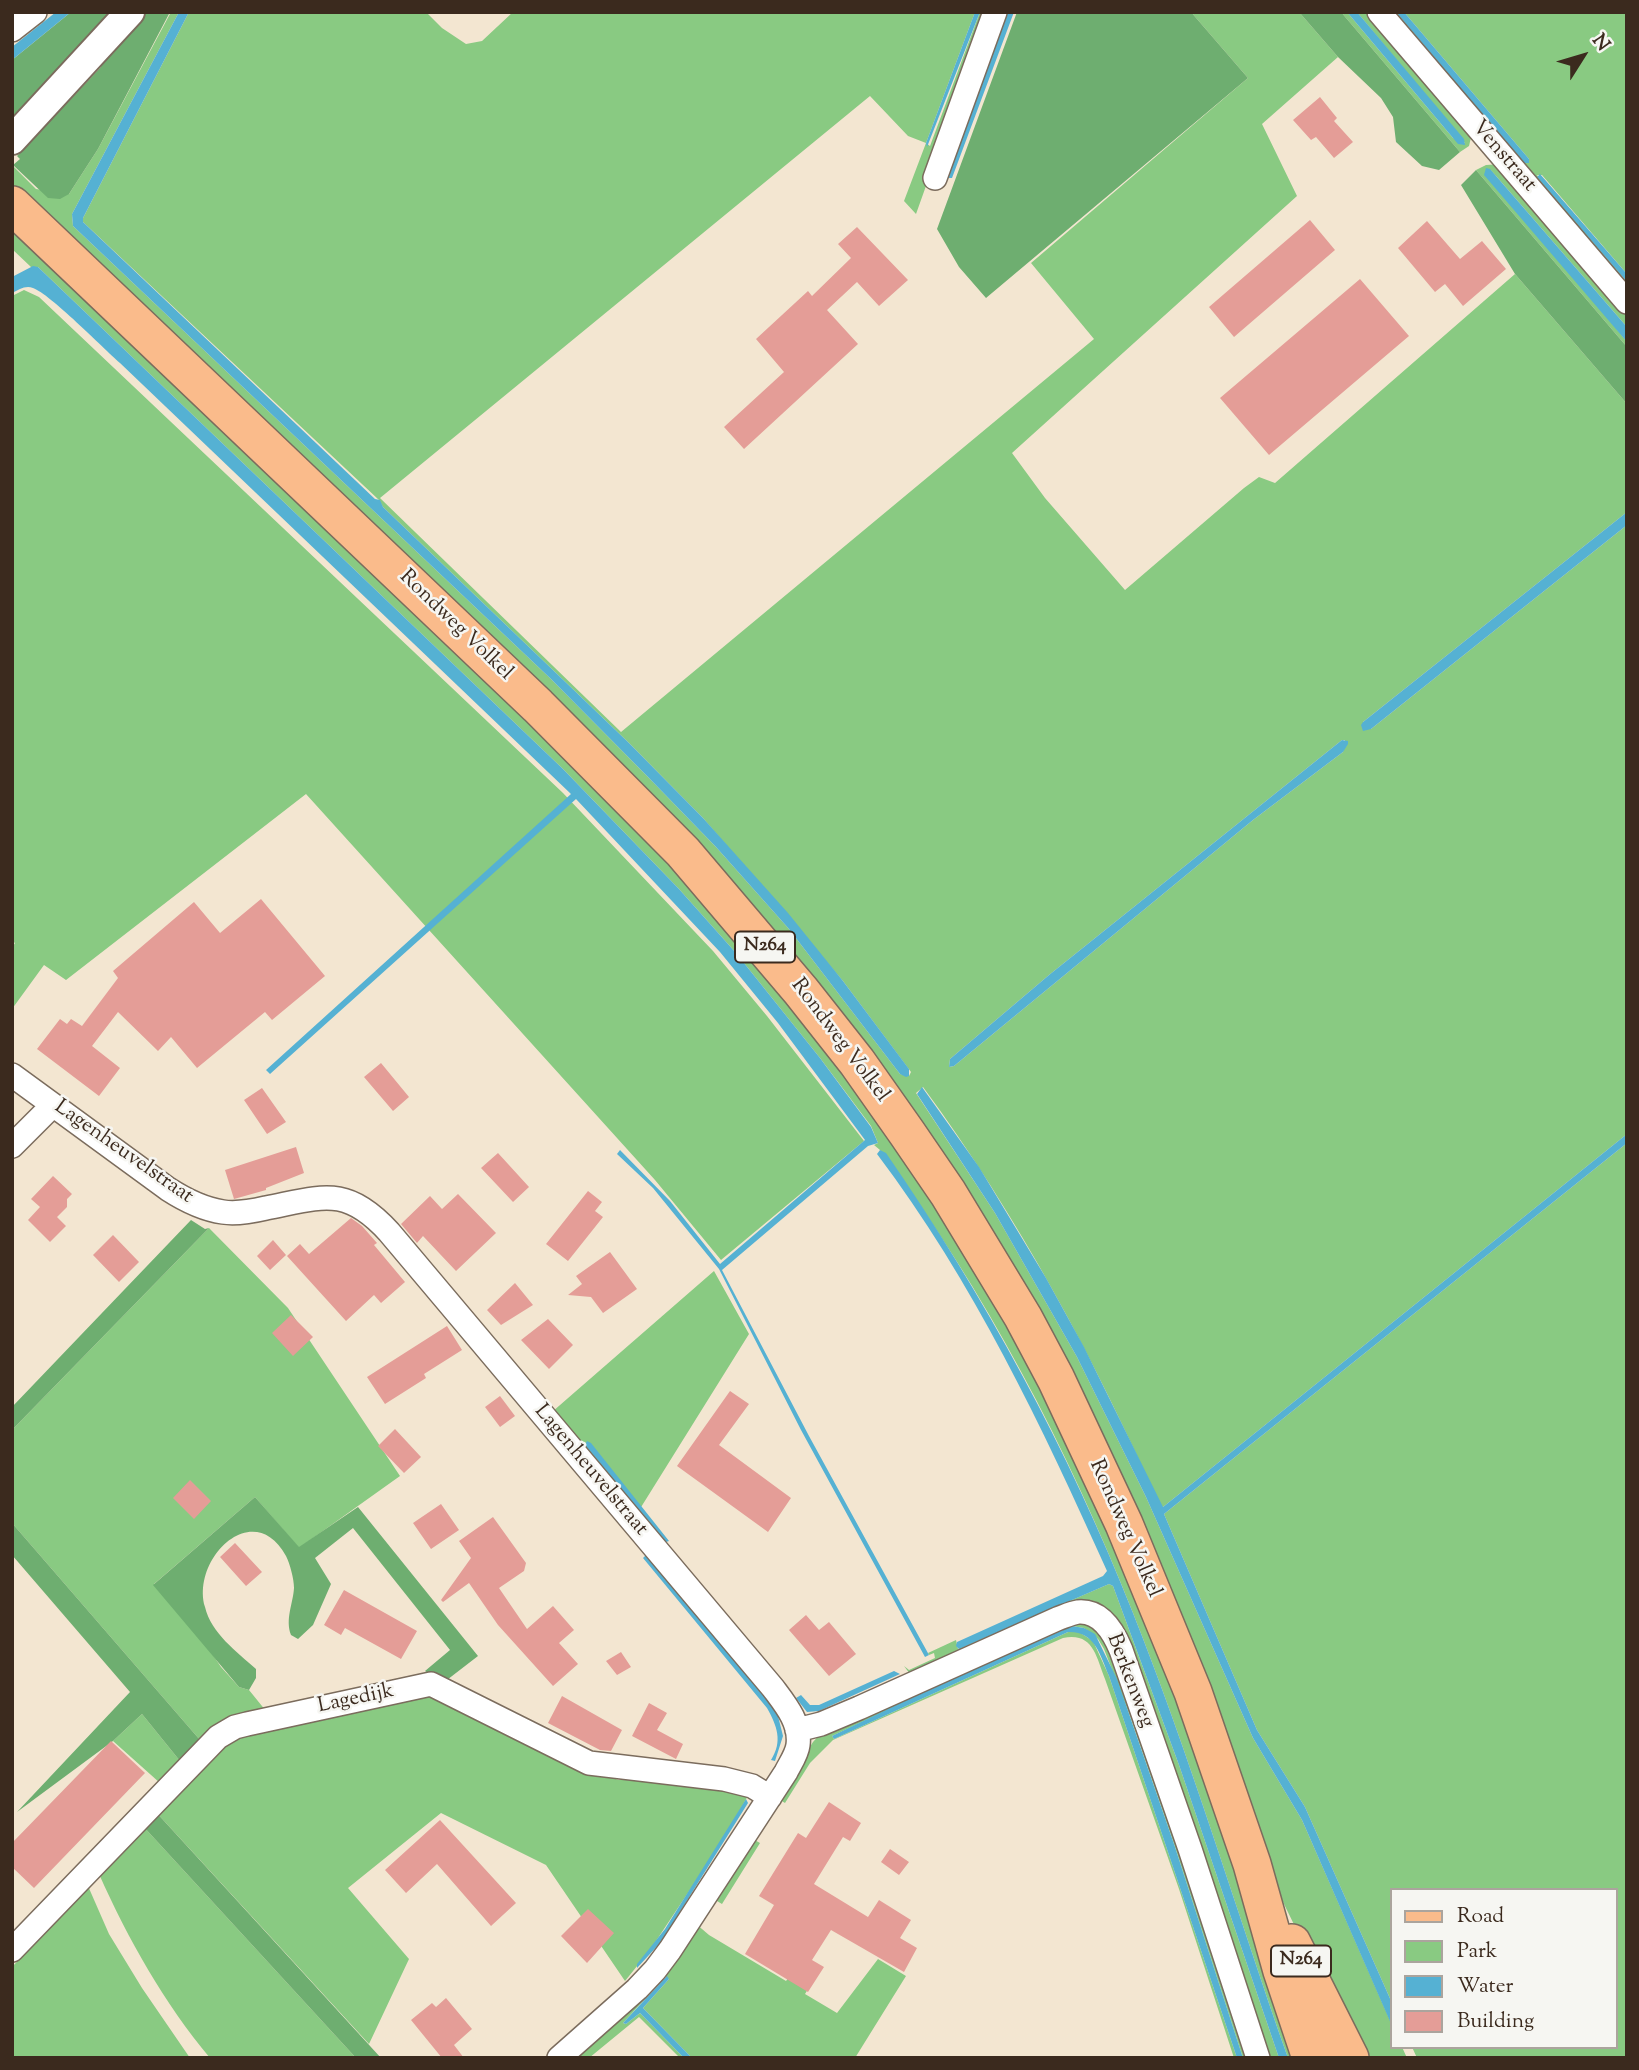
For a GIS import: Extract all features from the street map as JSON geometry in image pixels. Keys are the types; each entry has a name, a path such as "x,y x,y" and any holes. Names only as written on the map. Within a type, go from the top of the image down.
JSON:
{"main road":[{"name":"Rondweg Volkel","path":"17,209 611,778 713,886 802,991 857,1062 948,1193 1023,1317 1056,1379 1124,1524 1193,1692 1252,1864 1282,1971 1311,2058"},
{"name":"Rondweg Volkel","path":"1252,1864 1350,2058"}],"street":[{"path":"12,30 35,12"},
{"path":"12,139 130,12"},
{"path":"935,178 995,12"},
{"name":"Venstraat","path":"1379,12 1627,302"},
{"name":"Lagenheuvelstraat","path":"12,1076 168,1189 207,1209 226,1213 329,1197 363,1206 377,1218 772,1688 790,1711 797,1730"},
{"path":"12,1146 52,1105"},
{"name":"Berkenweg","path":"797,1730 821,1724 859,1708 1057,1619 1079,1612 1098,1618 1108,1626 1121,1650 1258,2058"},
{"name":"Lagedijk","path":"12,1950 227,1731 247,1724 431,1684 589,1763 724,1779 752,1786 770,1797"},
{"path":"559,2058 637,1989 670,1950 770,1797 798,1747 797,1730"}],"green space":[{"path":"71,12 117,12 12,121 12,60"},
{"path":"144,12 170,12 98,149 69,194 60,199 48,198 13,165 20,159 17,156 100,68 104,58"},
{"path":"171,12 179,12 72,214 73,226 551,679 649,778 716,847 789,929 900,1074 909,1076 911,1072 843,981 703,818 629,743 383,507 379,500 83,222 189,12 426,12 442,28 466,44 482,41 513,12 975,12 926,143 908,136 870,96 380,498 621,732 1094,339 1031,263 1248,78 1191,12 1299,12 1338,57 1262,124 1297,196 1012,453 1045,498 1125,590 1259,477 1275,483 1515,274 1627,404 1627,512 1363,722 1371,729 1627,525 1627,1134 1163,1507 1160,1506 1081,1343 1023,1238 958,1136 923,1087 916,1093 995,1213 1077,1357 1146,1497 1253,1738 1302,1820 1390,2020 1390,2049 1403,2049 1407,2058 1359,2058 1264,1859 1223,1745 897,1098 12,188 12,165 36,189 69,194 98,149","holes":["1345,740 1343,752 1253,820 954,1066 949,1067 950,1059 1049,975"]},
{"path":"980,12 988,12 916,214 904,201 926,143 930,146"},
{"path":"1017,12 1191,12 1248,78 986,298 959,267 937,229"},
{"path":"1299,12 1341,12 1460,152 1439,170 1422,166 1396,142 1393,117 1381,98 1338,57"},
{"path":"1341,12 1347,12 1453,138 1465,143 1357,12 1373,12 1473,129 1469,146 1460,152"},
{"path":"1386,12 1396,12 1523,163 1529,159 1404,12 1627,12 1627,274 1542,175 1537,175 1627,282 1627,294"},
{"path":"1502,164 1627,310 1627,327 1490,169 1627,342 1627,347 1476,170 1486,165"},
{"path":"1476,170 1627,347 1627,404 1515,274 1461,185"},
{"path":"12,223 620,805 858,1083 1006,1313 1153,1622 1303,2058 1288,2058 1154,1668 1081,1491 1022,1373 989,1315 919,1204 874,1145 878,1143 871,1126 736,953 679,889 563,769 38,267 31,267 12,249"},
{"path":"24,290 39,297 563,793 713,951 864,1141 721,1260 655,1180 306,794 66,980 44,965 12,1009 12,948 15,943 12,941 12,296"},
{"path":"1627,1143 1627,2058 1417,2058 1413,2049 1618,2049 1618,1888 1390,1888 1390,1998 1305,1807 1257,1730 1164,1514"},
{"path":"191,1220 205,1229 209,1228 12,1430 12,1407"},
{"path":"209,1228 288,1308 400,1476 299,1548 255,1497 154,1584 207,1646 221,1667 239,1687 249,1690 266,1711 200,1740 12,1523 12,1430"},
{"path":"714,1271 749,1334 638,1512 552,1412"},
{"path":"255,1497 299,1547 358,1507 478,1656 443,1683 425,1671 450,1650 353,1528 315,1558 331,1584 313,1625 298,1639 291,1635 289,1629 294,1588 286,1556 273,1539 258,1532 243,1533 228,1541 216,1554 207,1570 203,1588 205,1607 213,1625 256,1669 256,1678 249,1690 239,1687 153,1585"},
{"path":"12,1523 200,1740 180,1761 142,1714 113,1741 17,1812 130,1692 12,1555"},
{"path":"1109,1584 1113,1586 1179,1765 1279,2058 1263,2058 1116,1624 1105,1608 1087,1603 913,1678 904,1666 909,1670 935,1658 934,1653 928,1653 956,1640 958,1649"},
{"path":"1076,1618 1105,1629 1254,2058 1243,2058 1174,1844 1104,1649 1098,1639 1084,1628 1072,1626 1051,1634 832,1736 834,1739 1068,1632 1079,1632 1093,1641 1109,1676 1237,2058 1234,2058 1179,1889 1099,1662 1087,1642 1073,1637 1063,1638 833,1740 810,1763 785,1803 777,1798 823,1731"},
{"path":"422,1686 602,1775 619,1780 639,1778 749,1794 721,1843 650,1950 625,1981 546,1865 441,1813 348,1888 409,1959 369,2044 155,1811 220,1741"},
{"path":"142,1714 180,1761 160,1783 113,1741"},
{"path":"155,1811 381,2058 356,2058 142,1825"},
{"path":"142,1825 356,2058 210,2058 177,2015 148,1970 99,1874"},
{"path":"751,1838 760,1843 722,1904 712,1898"},
{"path":"88,1886 109,1934 190,2058 12,2058 12,1967"},
{"path":"695,1923 709,1935 786,1981 789,1977 808,1989 805,1994 837,2013 878,1959 906,1976 855,2058 692,2058 643,2008 669,1979 665,1977 623,2023 626,2024 640,2013 684,2058 680,2058 639,2017 589,2058 568,2058"}],"water":[{"path":"56,12 71,12 12,60 12,47"},
{"path":"179,12 189,12 83,222 375,499 380,500 383,507 629,743 703,818 788,913 843,981 909,1069 909,1076 900,1074 789,929 716,847 649,778 551,679 73,226 72,214"},
{"path":"975,12 980,12 927,147 926,143"},
{"path":"1006,12 1014,12 952,178 947,178 946,175"},
{"path":"1347,12 1357,12 1464,139 1465,145 1458,144"},
{"path":"1396,12 1404,12 1529,159 1529,163 1523,163"},
{"path":"1486,168 1490,169 1627,327 1627,342 1484,175"},
{"path":"1540,174 1627,274 1627,282 1537,177"},
{"path":"33,266 38,267 563,769 679,889 736,953 871,1127 878,1143 868,1146 722,1270 929,1655 925,1657 801,1430 719,1269 653,1188 617,1154 620,1150 670,1201 720,1264 865,1140 778,1023 720,952 576,799 270,1074 266,1070 571,794 64,310 30,287 12,293 12,277"},
{"path":"1627,512 1627,525 1371,729 1363,731 1363,722"},
{"path":"1342,740 1348,741 1343,752 1253,820 954,1066 949,1067 950,1059 1049,975"},
{"path":"922,1087 979,1167 1046,1278 1084,1347 1163,1507 1627,1134 1627,1143 1164,1514 1257,1730 1305,1807 1390,1998 1390,2021 1302,1820 1253,1738 1146,1497 1077,1357 995,1213 917,1094"},
{"path":"880,1150 886,1153 922,1207 991,1319 1053,1434 1108,1553 1194,1779 1288,2058 1279,2058 1179,1765 1113,1586 1109,1584 959,1649 956,1646 957,1642 1103,1576 1107,1571 1004,1356 944,1252 877,1154"},
{"path":"587,1441 669,1541 666,1542 585,1445"},
{"path":"646,1555 777,1712 783,1736 775,1761 771,1760 778,1740 774,1721 767,1708 643,1558"},
{"path":"1072,1626 1095,1634 1117,1679 1243,2058 1237,2058 1109,1676 1095,1646 1085,1636 1068,1632 834,1739 832,1736 936,1686"},
{"path":"894,1671 900,1674 819,1711 807,1712 796,1698 801,1695 810,1705 819,1705"},
{"path":"746,1799 748,1803 661,1942 637,1968 637,1964 665,1929"},
{"path":"667,1976 669,1979 643,2008 692,2058 684,2058 640,2013 626,2024 623,2023"}],"building":[{"path":"1320,97 1337,118 1334,121 1353,142 1334,158 1316,137 1311,140 1293,120"},
{"path":"1310,220 1335,250 1234,337 1209,307"},
{"path":"1427,221 1460,259 1482,241 1506,269 1463,306 1445,284 1435,292 1398,248"},
{"path":"857,227 908,280 879,306 857,282 827,310 858,344 744,449 724,427 784,372 756,339 808,291 812,296 851,258 838,244"},
{"path":"1360,279 1409,336 1269,455 1220,398"},
{"path":"261,899 325,976 272,1020 265,1012 197,1068 171,1037 158,1051 118,1012 92,1046 120,1068 99,1096 37,1049 60,1019 67,1024 71,1019 82,1026 118,978 113,971 194,902 220,933"},
{"path":"381,1063 409,1097 393,1111 364,1077"},
{"path":"262,1088 286,1122 267,1134 244,1100"},
{"path":"296,1147 304,1173 266,1190 234,1199 225,1170"},
{"path":"498,1153 529,1187 513,1202 481,1168"},
{"path":"53,1176 72,1194 67,1199 67,1207 57,1217 66,1226 50,1242 28,1220 40,1207 31,1199"},
{"path":"588,1191 602,1202 595,1211 603,1217 568,1261 546,1244"},
{"path":"458,1194 496,1233 456,1271 423,1236 417,1243 401,1224 430,1196 442,1209"},
{"path":"351,1218 377,1243 374,1245 405,1282 381,1303 374,1295 346,1321 287,1256 300,1244 309,1254"},
{"path":"113,1235 139,1262 119,1282 93,1255"},
{"path":"273,1240 286,1255 270,1270 257,1256"},
{"path":"610,1252 637,1289 603,1313 591,1297 568,1295 582,1284 576,1276"},
{"path":"515,1283 533,1305 501,1325 487,1310"},
{"path":"291,1315 313,1337 293,1356 272,1333"},
{"path":"548,1319 573,1345 549,1369 521,1340"},
{"path":"447,1326 462,1350 424,1374 426,1378 385,1404 367,1377"},
{"path":"730,1391 749,1404 719,1445 791,1498 768,1532 677,1466"},
{"path":"500,1396 515,1416 500,1427 485,1407"},
{"path":"395,1429 421,1457 404,1473 378,1446"},
{"path":"190,1480 211,1501 194,1519 173,1498"},
{"path":"441,1504 459,1530 431,1549 413,1523"},
{"path":"493,1517 526,1563 524,1571 499,1588 527,1629 553,1606 574,1630 559,1643 578,1664 553,1686 498,1625 469,1583 443,1602 441,1600 471,1558 459,1541"},
{"path":"235,1543 262,1572 246,1586 220,1557"},
{"path":"344,1590 417,1631 401,1659 345,1628 341,1635 324,1625"},
{"path":"806,1615 819,1630 829,1622 856,1654 829,1676 789,1630"},
{"path":"621,1652 631,1667 617,1675 606,1661"},
{"path":"562,1696 622,1730 611,1751 600,1750 548,1723"},
{"path":"649,1703 667,1713 657,1730 683,1744 676,1759 632,1736"},
{"path":"111,1741 145,1773 34,1888 12,1867 12,1843"},
{"path":"829,1802 861,1823 850,1841 843,1837 814,1884 868,1917 879,1900 911,1920 900,1938 917,1948 904,1972 831,1930 812,1960 824,1967 808,1992 745,1954 774,1905 759,1896 798,1833 806,1838"},
{"path":"440,1820 516,1903 491,1926 437,1864 406,1893 385,1870"},
{"path":"890,1849 909,1862 899,1875 881,1862"},
{"path":"588,1909 614,1933 587,1963 561,1936"},
{"path":"446,1998 472,2029 454,2045 464,2058 442,2058 411,2020 432,2003 436,2007"}]}
